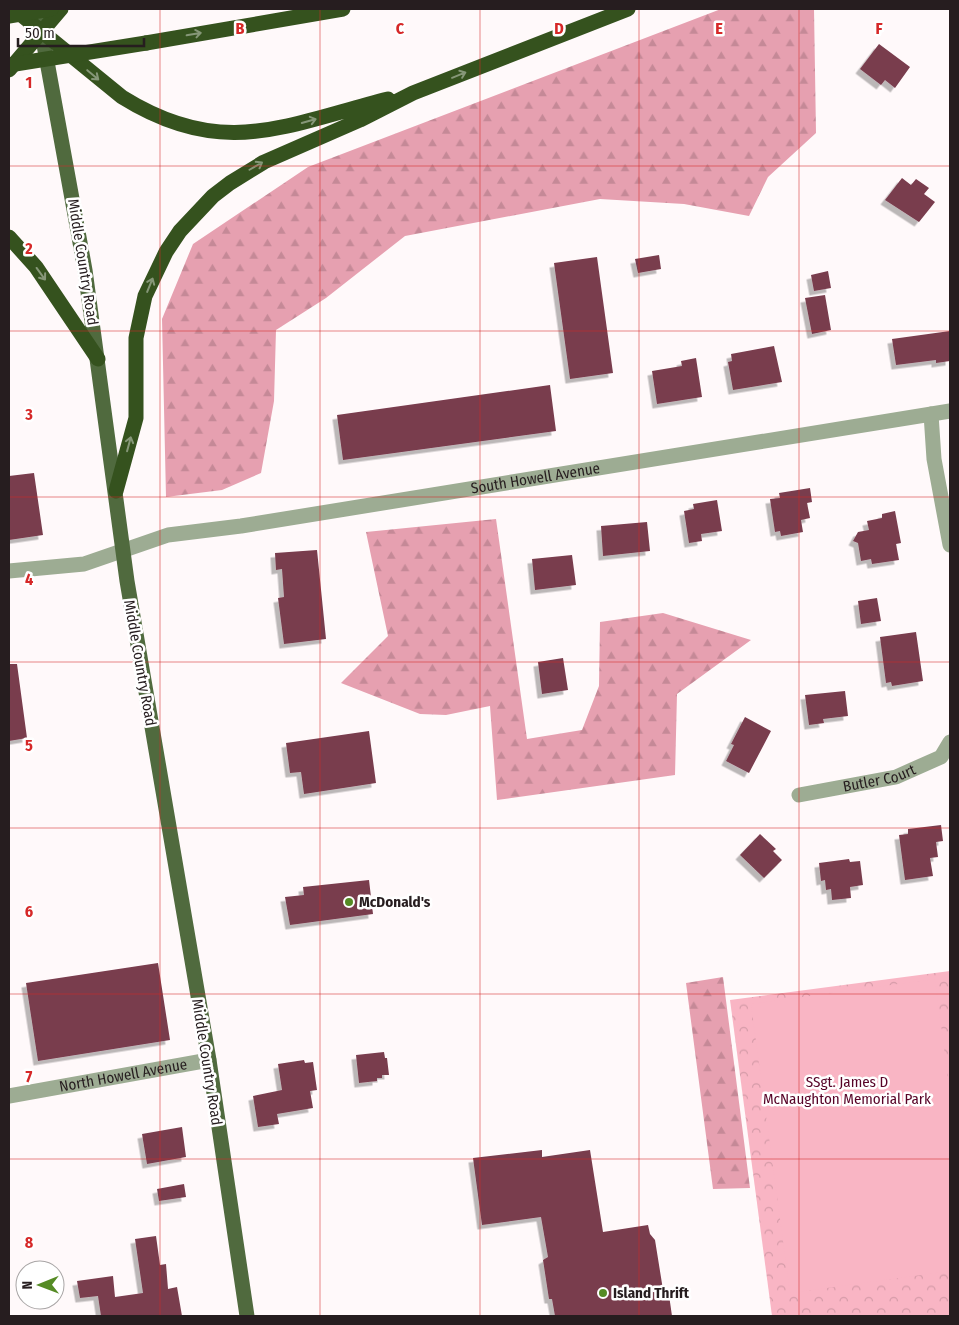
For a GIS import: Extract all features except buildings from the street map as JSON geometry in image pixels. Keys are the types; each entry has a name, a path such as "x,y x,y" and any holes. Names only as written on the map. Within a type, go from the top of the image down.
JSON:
{"highway":[{"path":"14,9 107,87 137,106 179,124 202,130 241,133 283,128 413,93"},
{"path":"9,16 51,9"},
{"path":"9,70 61,9"},
{"path":"9,65 343,9"},
{"path":"116,491 136,418 134,360 140,316 154,274 180,231 213,196 264,162 360,120 413,93 628,9"},
{"path":"9,237 36,267 98,359"}],"main road":[{"name":"Middle Country Road","path":"37,9 85,270 134,628 209,1060 247,1316"}],"street":[{"name":"South Howell Avenue","path":"9,571 84,564 168,535 242,526 950,411"},
{"path":"931,414 934,459 950,545"},
{"name":"Butler Court","path":"799,795 896,777 941,757 950,742"},
{"name":"North Howell Avenue","path":"9,1096 209,1060"}],"green space":[{"path":"721,9 814,9 816,133 768,177 749,216 684,204 600,199 405,236 326,298 276,330 274,401 261,473 222,490 166,497 162,319 193,244 308,167"},
{"path":"496,519 527,739 582,730 599,686 600,622 663,613 751,640 677,694 675,775 497,800 490,706 446,715 420,714 341,683 388,636 366,532"},
{"name":"SSgt. James D McNaughton Memorial Park","path":"950,971 950,1316 772,1316 730,1000"},
{"path":"723,977 750,1188 713,1189 686,983"},
{"name":"SSgt. James D McNaughton Memorial Park","path":"935,979 950,1094 950,1271 790,1293 751,1004"}],"place":[{"name":"McDonald's","path":"349,902"},
{"name":"Island Thrift","path":"603,1293"}]}
